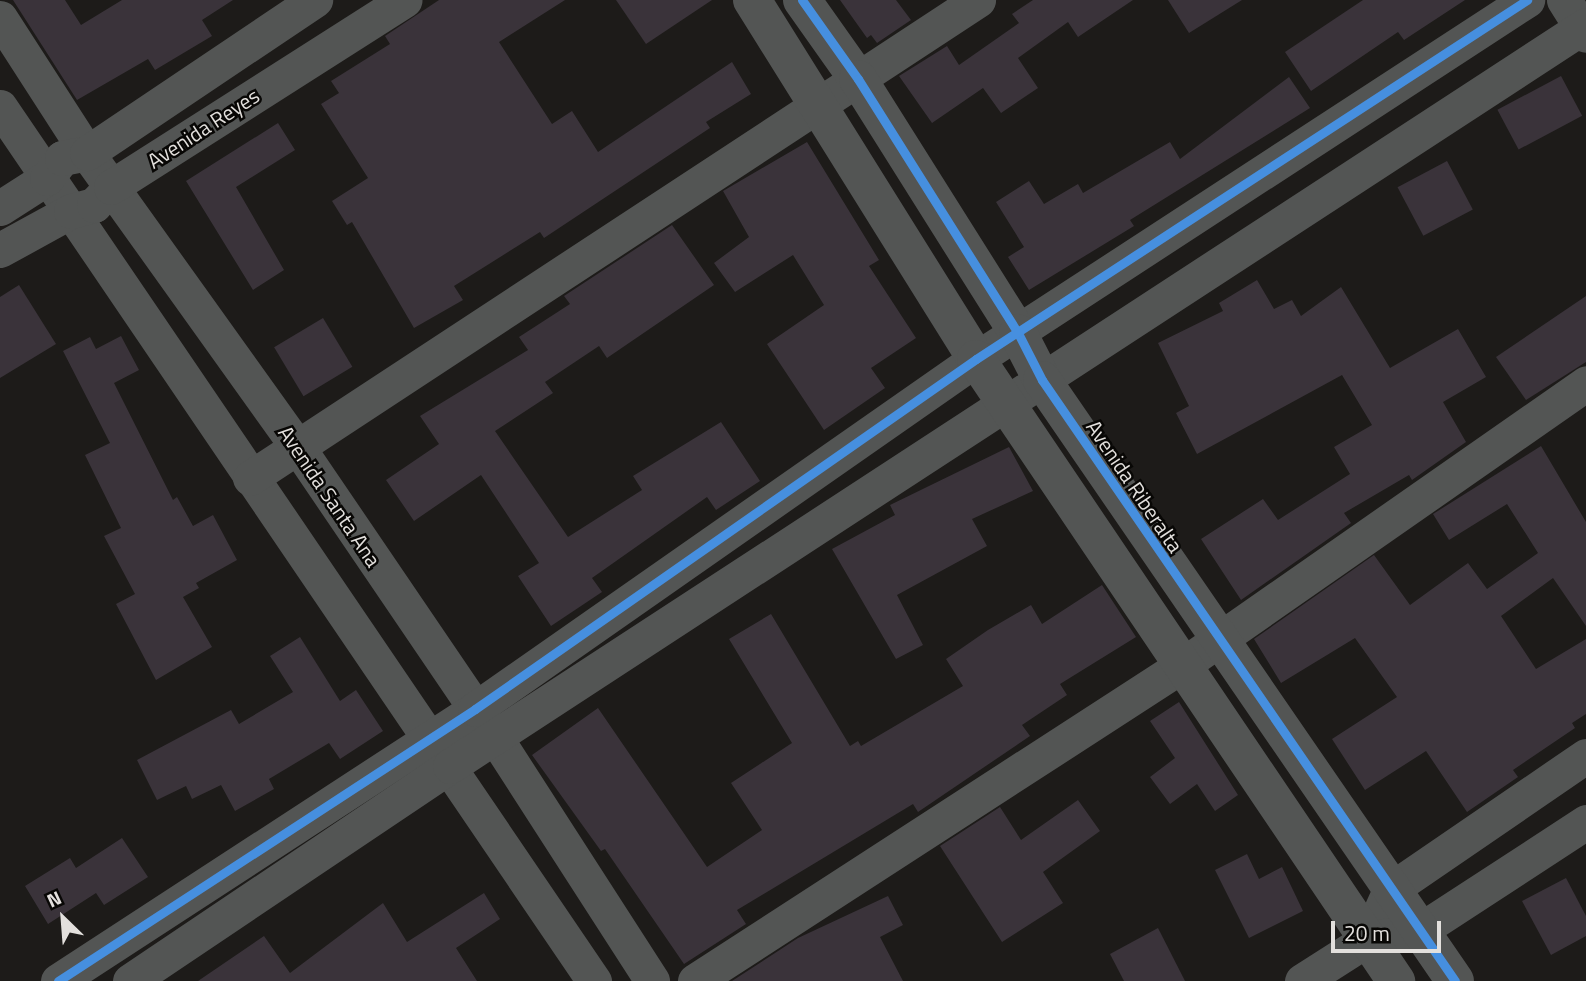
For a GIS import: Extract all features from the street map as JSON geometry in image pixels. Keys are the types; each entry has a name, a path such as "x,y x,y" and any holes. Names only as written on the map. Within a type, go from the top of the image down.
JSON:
{"street":[{"name":"Avenida Reyes","path":"0,208 47,178 62,158 87,153 315,0"},
{"name":"Avenida Reyes","path":"0,250 71,211 94,205 111,187 404,0"},
{"path":"752,0 976,359 1010,403 1181,666 1396,981"},
{"name":"Avenida Riberalta","path":"802,0 858,79 1018,333 1042,380 1390,890 1422,929 1455,981"},
{"path":"250,478 978,0"},
{"path":"485,723 976,359 1527,0"},
{"name":"Avenida Santa Ana","path":"0,18 87,153 296,446 485,723 652,981"},
{"path":"58,981 440,752 1010,403 1579,22"},
{"path":"0,107 594,981"},
{"path":"695,981 1181,666 1217,637 1586,383"},
{"path":"130,981 440,752"},
{"path":"1368,939 1390,890 1586,757"},
{"path":"1302,981 1368,939 1422,929 1586,822"}],"building":[{"path":"13,0 65,0 81,25 122,0 233,0 202,20 212,36 155,70 148,59 77,100"},
{"path":"439,0 565,0 499,42 552,124 572,111 598,152 732,62 751,94 706,122 710,128 544,238 540,232 454,286 463,300 414,328 352,222 347,225 332,201 368,178 321,104 339,93 331,81 390,44 385,36"},
{"path":"616,0 712,0 646,44"},
{"path":"840,0 896,0 911,20 877,43 871,35 867,38"},
{"path":"1033,0 1133,0 1078,37 1068,22 1018,58 1038,88 1001,113 983,88 932,123 899,76 947,46 959,65 1019,23 1012,14"},
{"path":"1168,0 1242,0 1189,33"},
{"path":"1363,0 1465,0 1404,40 1398,32 1311,91 1285,52"},
{"path":"1561,76 1582,116 1519,150 1497,110"},
{"path":"1289,77 1310,108 1130,220 1134,226 1029,290 1008,257 1024,247 996,202 1029,181 1044,204 1078,184 1083,193 1170,142 1180,159"},
{"path":"278,123 295,150 236,187 284,270 253,290 186,181"},
{"path":"807,142 879,260 869,266 916,338 871,368 885,388 824,430 767,344 824,305 793,255 735,292 714,263 749,237 723,191"},
{"path":"1447,161 1473,210 1423,236 1398,187"},
{"path":"672,225 714,285 607,358 599,346 545,382 553,393 495,431 568,537 642,490 633,476 721,422 760,481 716,510 707,497 592,578 602,592 551,626 518,576 539,563 481,475 414,521 386,480 439,444 420,416 528,350 519,337 570,304 564,296"},
{"path":"1257,280 1274,309 1292,300 1301,316 1341,287 1390,368 1458,329 1486,377 1443,402 1466,442 1412,480 1409,475 1344,513 1351,523 1241,600 1201,539 1263,499 1278,520 1350,474 1334,447 1372,425 1342,375 1197,454 1176,413 1189,406 1158,343 1223,311 1219,303"},
{"path":"19,285 56,344 0,378 0,297"},
{"path":"1586,296 1586,362 1526,400 1496,357"},
{"path":"323,318 352,367 303,396 274,347"},
{"path":"121,336 139,370 114,383 173,500 177,497 193,526 213,515 237,560 196,583 199,588 183,597 212,647 156,680 116,604 135,594 104,536 121,528 85,455 110,443 63,351 90,337 96,349"},
{"path":"1541,446 1586,522 1586,626 1553,578 1501,616 1536,669 1586,639 1586,714 1572,723 1575,728 1513,770 1518,777 1467,812 1426,751 1365,790 1332,739 1397,697 1355,638 1281,683 1254,639 1374,555 1410,605 1468,563 1487,589 1538,553 1507,504 1449,540 1433,514"},
{"path":"1009,447 1033,491 972,519 987,546 897,595 923,645 896,659 832,549 895,515 890,505"},
{"path":"1102,585 1136,637 1060,684 1067,695 1022,725 1030,736 918,812 913,804 737,910 746,924 684,964 605,849 601,851 532,755 598,708 707,867 762,830 731,783 792,743 729,639 771,614 850,746 858,741 861,746 963,686 946,659 988,630 1031,605 1042,624"},
{"path":"300,637 340,701 356,690 383,731 340,759 329,743 269,779 274,789 235,811 221,785 192,799 186,786 157,800 137,760 231,710 239,724 293,692 270,656"},
{"path":"1179,702 1238,795 1215,811 1197,784 1170,804 1150,777 1175,758 1150,721"},
{"path":"1078,800 1100,831 1043,872 1063,903 1002,942 940,846 1000,807 1021,840"},
{"path":"122,838 148,877 104,905 96,893 48,924 25,886 70,858 76,868"},
{"path":"1247,854 1259,879 1282,867 1303,911 1249,938 1215,870"},
{"path":"1566,878 1586,916 1586,936 1551,955 1522,901"},
{"path":"484,893 500,919 456,948 477,981 198,981 264,936 290,973 383,903 407,942"},
{"path":"888,896 903,925 880,937 903,981 732,981 798,938"},
{"path":"1158,928 1185,981 1124,981 1110,954"}],"cycle path":[{"path":"802,0 858,79 1018,333 1042,380 1455,981"},
{"path":"58,981 475,709 976,359 1527,0"}]}
